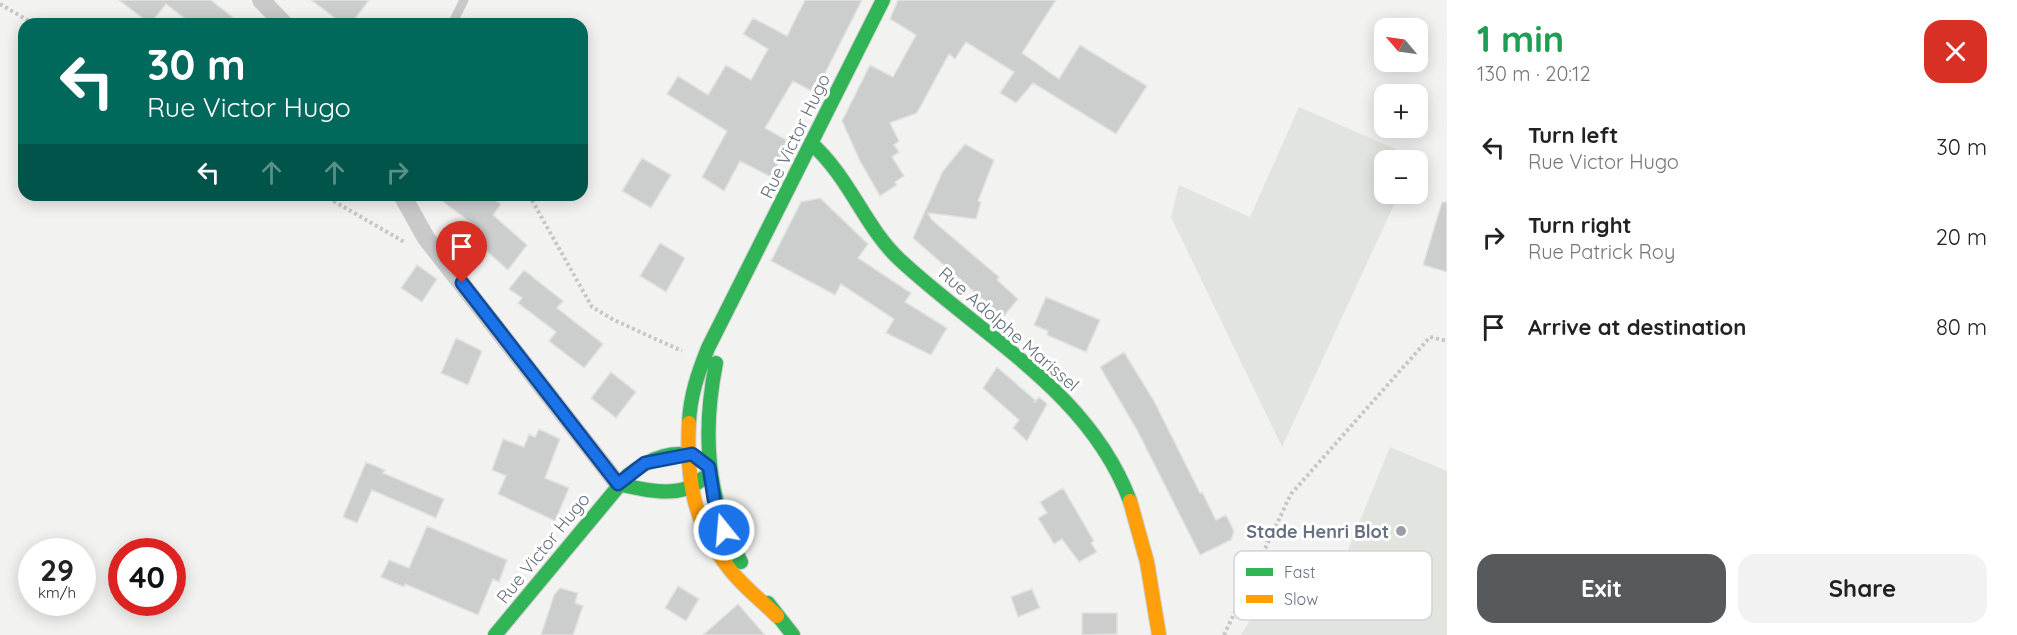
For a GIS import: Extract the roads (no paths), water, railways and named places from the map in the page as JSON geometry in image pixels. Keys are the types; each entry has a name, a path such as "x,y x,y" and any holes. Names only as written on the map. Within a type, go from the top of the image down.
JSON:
{"street":[{"path":"261,0 278,18"},
{"name":"Rue Victor Hugo","path":"777,616 744,586 722,560 705,532 688,473 686,453 690,404 702,360 740,289 883,0"},
{"name":"Rue Adolphe Marissel","path":"811,143 830,160 877,233 898,258 1055,389 1094,433 1116,469 1131,505 1149,570 1159,635"},
{"path":"405,201 433,247 618,484 655,490 691,488 700,483 709,467 697,456 686,453"},
{"name":"Rue Victor Hugo","path":"740,289 721,346 712,383 707,436 709,467 714,499 724,530 739,558 777,616"},
{"name":"Rue Victor Hugo","path":"495,635 618,484 645,463 686,453"},
{"path":"777,616 794,635"}],"lane":[{"path":"455,18 464,0"}],"place":[{"name":"Stade Henri Blot","path":"1401,531"}]}
